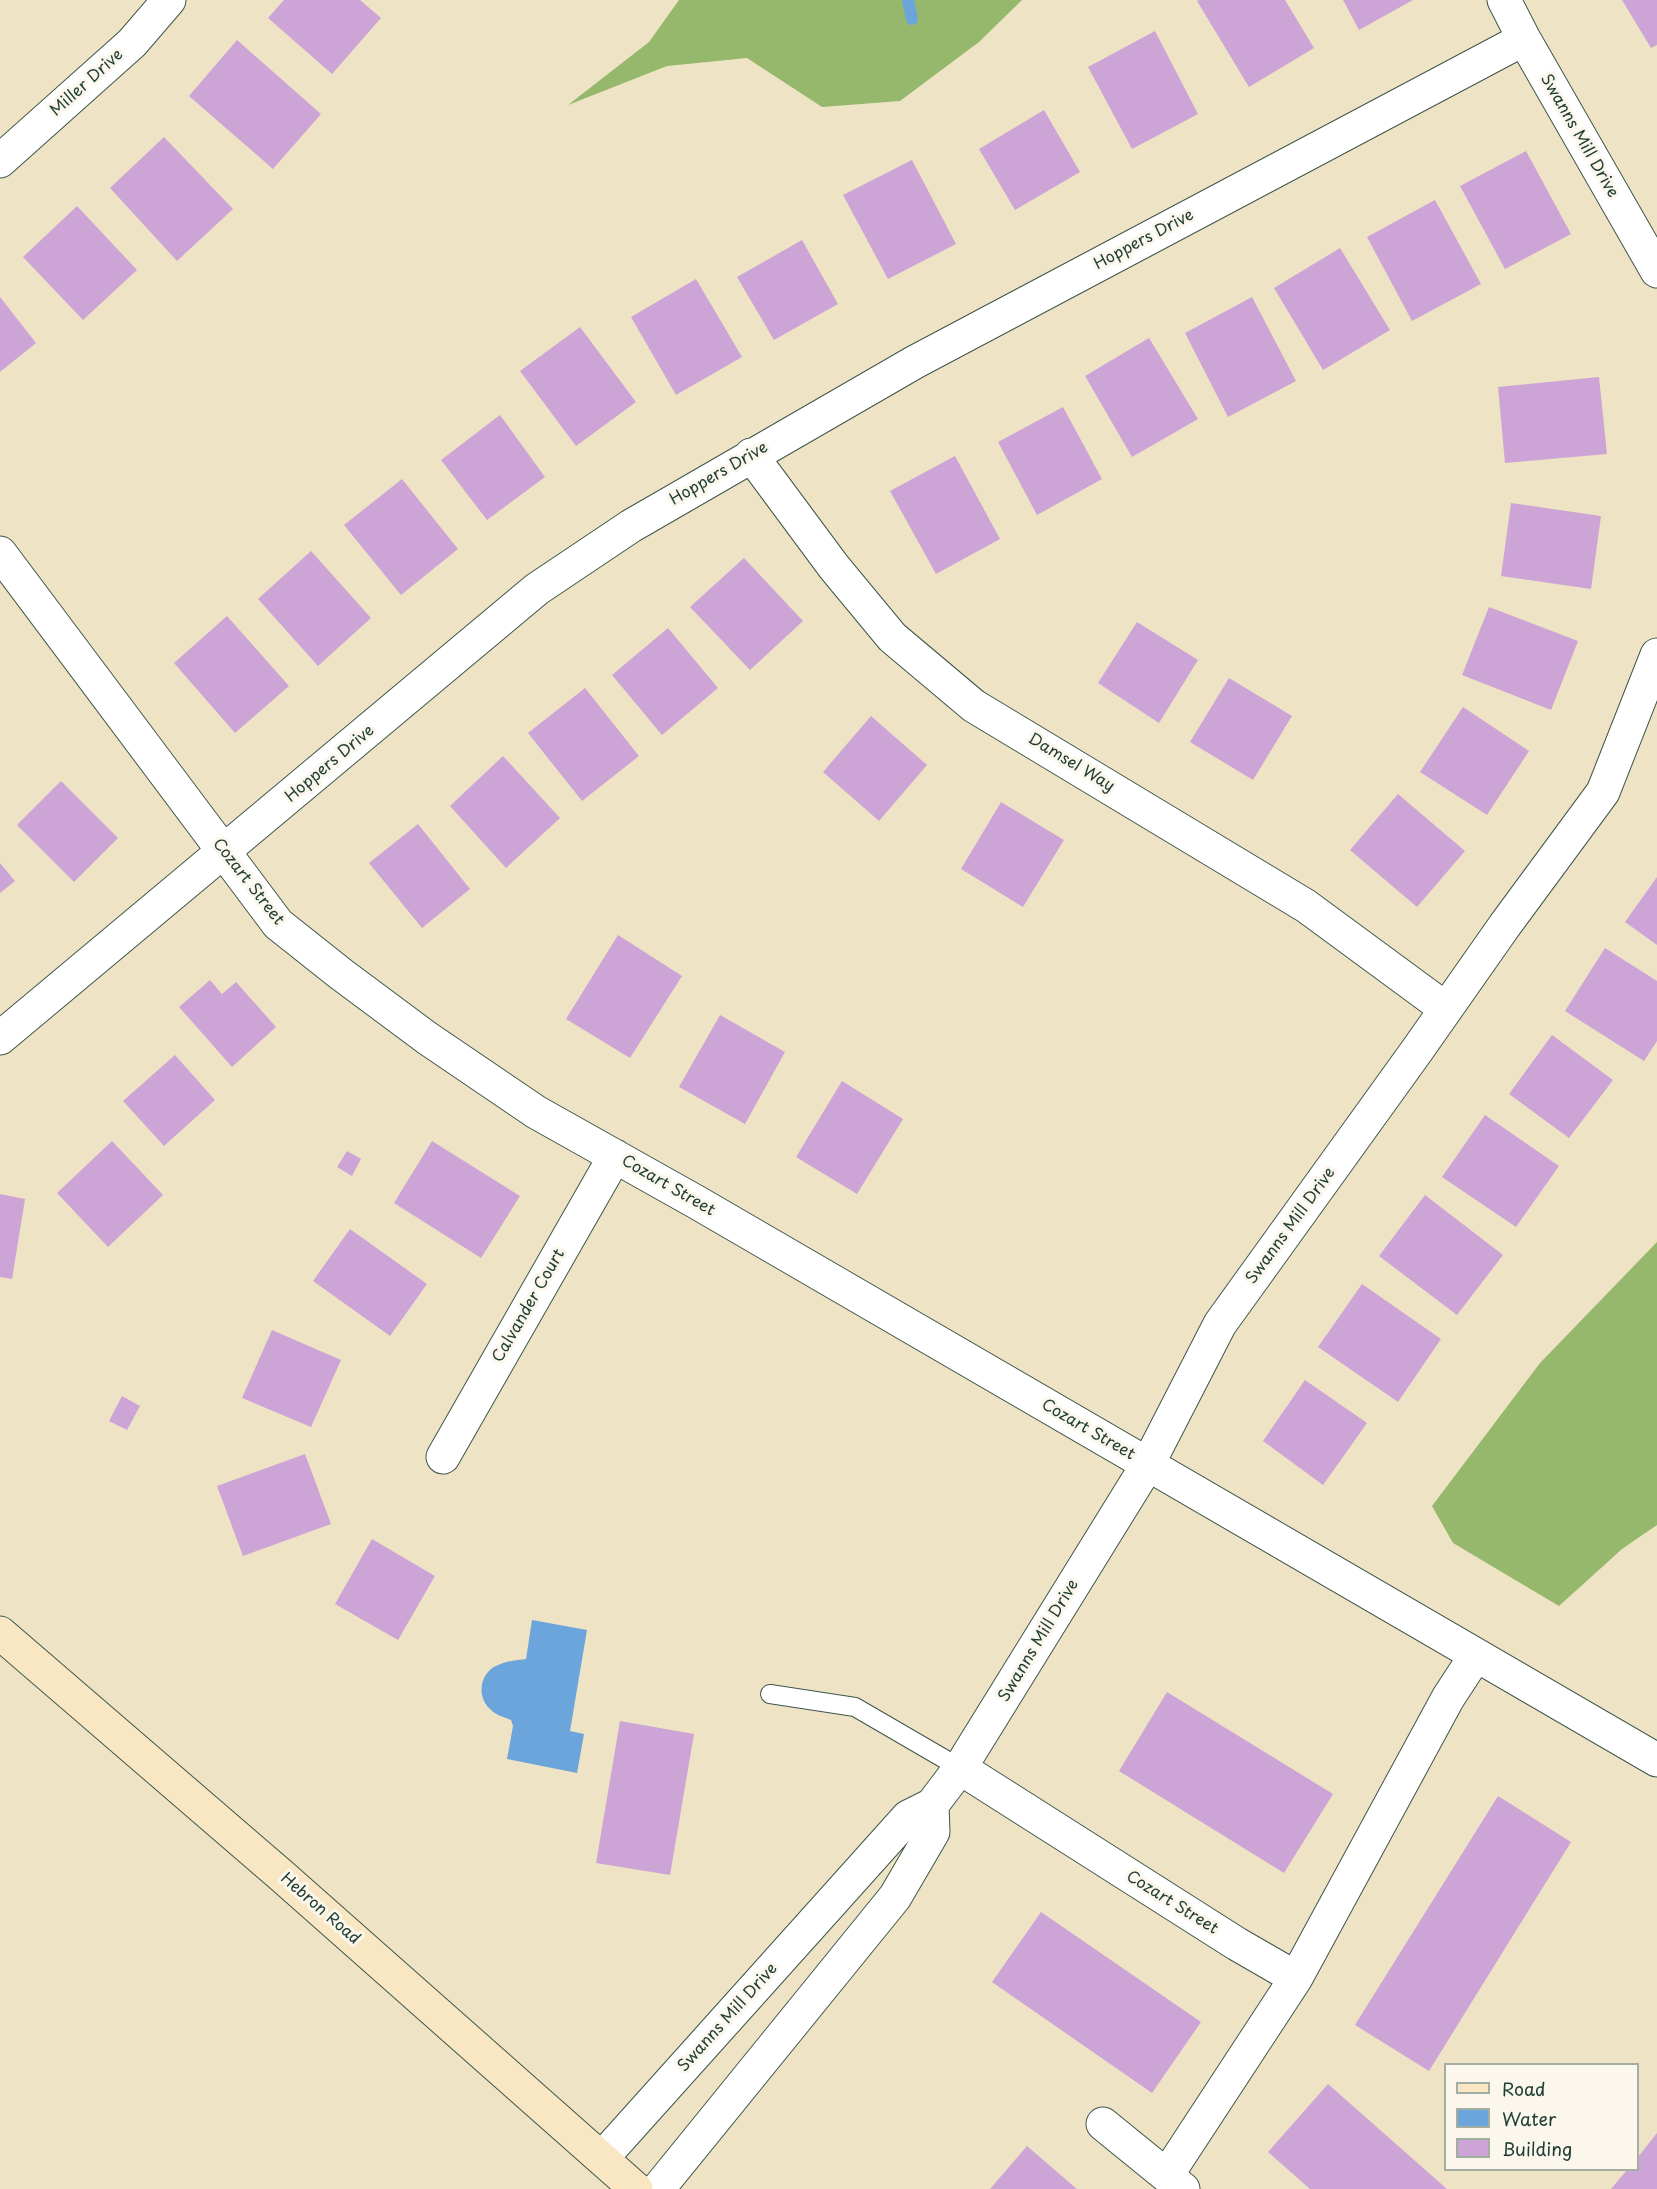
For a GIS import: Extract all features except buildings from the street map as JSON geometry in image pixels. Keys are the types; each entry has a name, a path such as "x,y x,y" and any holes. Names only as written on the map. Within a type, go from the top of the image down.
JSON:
{"street":[{"name":"Miller Drive","path":"0,161 132,43 169,0"},
{"name":"Swanns Mill Drive","path":"1504,0 1657,271"},
{"name":"Hoppers Drive","path":"0,1038 537,590 631,526 915,362 1524,39"},
{"name":"Damsel Way","path":"751,455 834,567 892,637 974,706 1306,906 1446,1009"},
{"name":"Cozart Street","path":"0,553 278,924 427,1038 536,1112 1657,1760"},
{"name":"Swanns Mill Drive","path":"602,2158 909,1817 932,1805 960,1768 1148,1464 1220,1324 1505,925 1603,792 1657,655"},
{"name":"Calvander Court","path":"443,1457 615,1156"},
{"name":"Hebron Road","path":"0,1633 282,1876 636,2189"},
{"path":"1103,2124 1175,2182 1296,1978 1448,1698 1476,1655"},
{"name":"Cozart Street","path":"960,1768 1217,1931 1296,1978"},
{"path":"658,2189 895,1897 933,1832 932,1805"}],"lane":[{"path":"770,1694 855,1707 960,1768"}],"green space":[{"path":"679,0 1022,0 979,42 900,101 822,107 747,58 667,66 568,105 649,42"},
{"path":"1657,1242 1657,1525 1622,1549 1559,1606 1453,1543 1432,1506 1540,1363"}],"water":[{"path":"532,1620 587,1630 570,1731 584,1734 577,1773 507,1759 513,1726 511,1720 492,1711 483,1698 482,1685 492,1668 526,1659"}],"waterway":[{"path":"908,0 912,19"}]}
